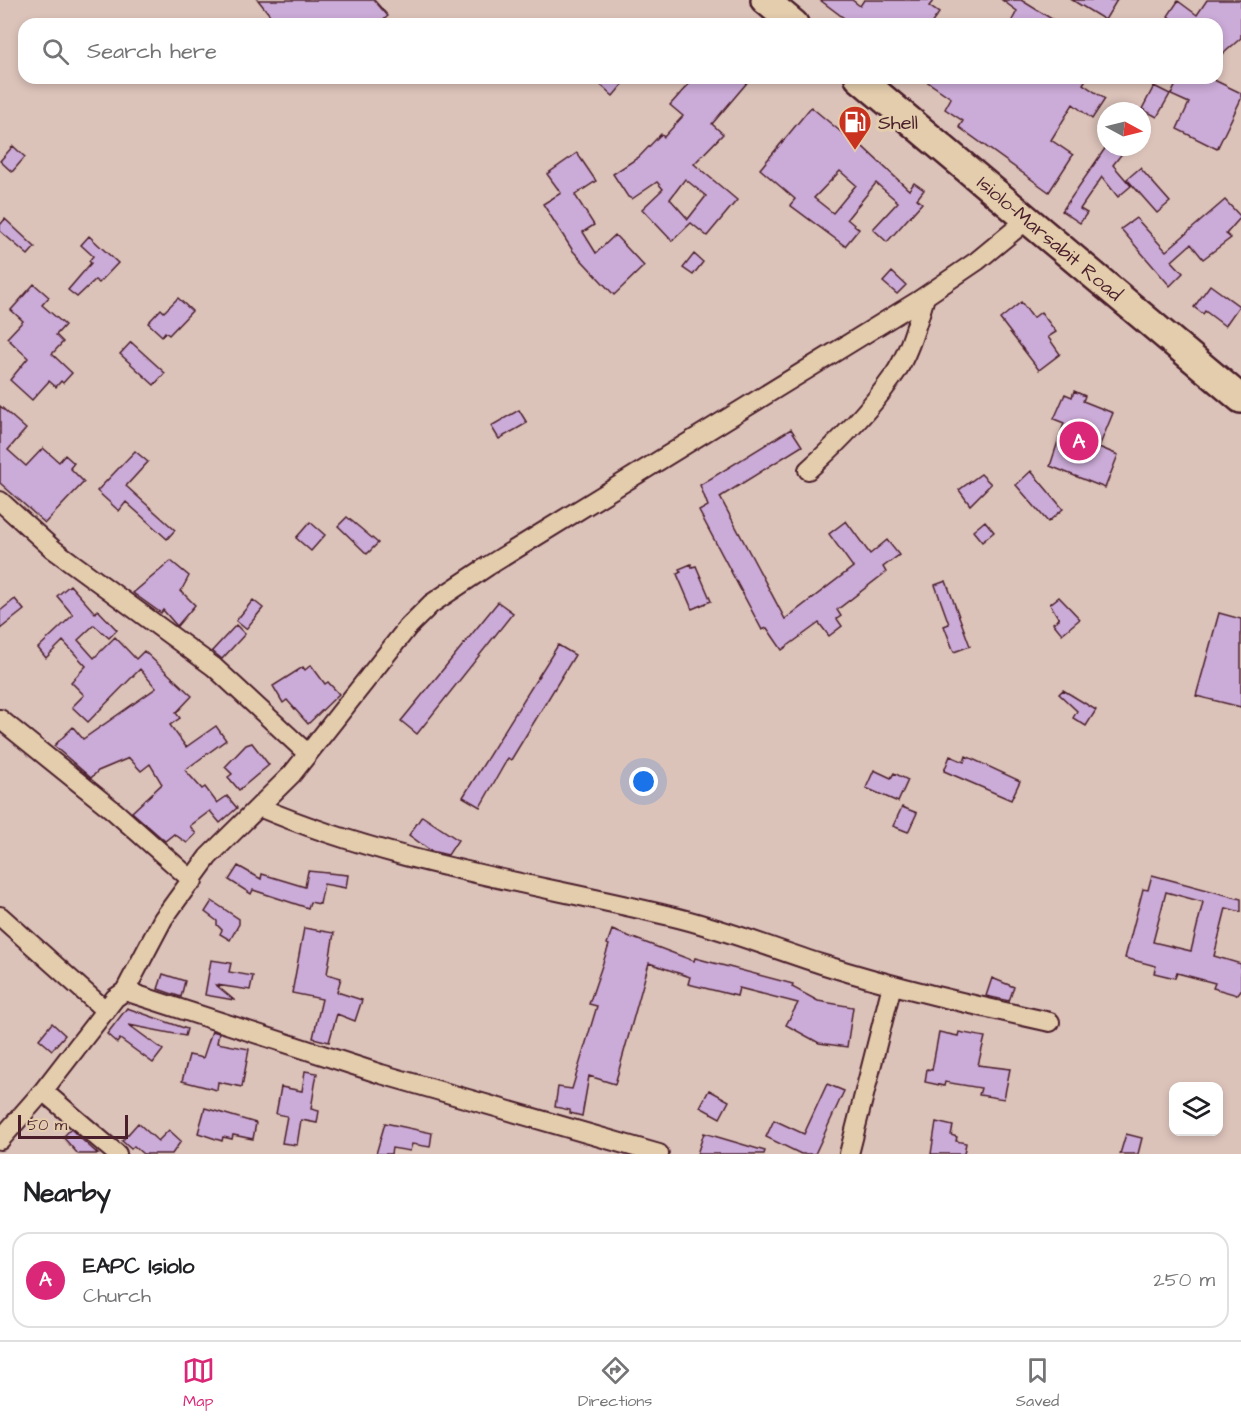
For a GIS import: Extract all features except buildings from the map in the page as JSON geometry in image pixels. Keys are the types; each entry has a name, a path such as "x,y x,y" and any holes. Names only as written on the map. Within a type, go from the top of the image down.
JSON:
{"highway":[{"path":"765,0 787,18"},
{"name":"Isiolo-Marsabit Road","path":"866,84 1241,399"}],"street":[{"path":"0,1140 125,991 163,919 193,881 208,857 308,754 408,627 431,604 925,297 977,261 1028,219"},
{"path":"808,470 836,445 893,377 913,334 925,297"},
{"path":"2,506 53,549 214,667 308,754"},
{"path":"0,719 114,811 193,881"},
{"path":"259,807 318,830 428,861 709,926 892,986 1050,1022"},
{"path":"0,916 106,1011"},
{"path":"849,1154 892,986"},
{"path":"125,991 381,1074 659,1154"},
{"path":"43,1091 117,1154"}],"place":[{"name":"Shell","path":"855,151"},
{"name":"EAPC Isiolo","path":"1079,441"}]}
